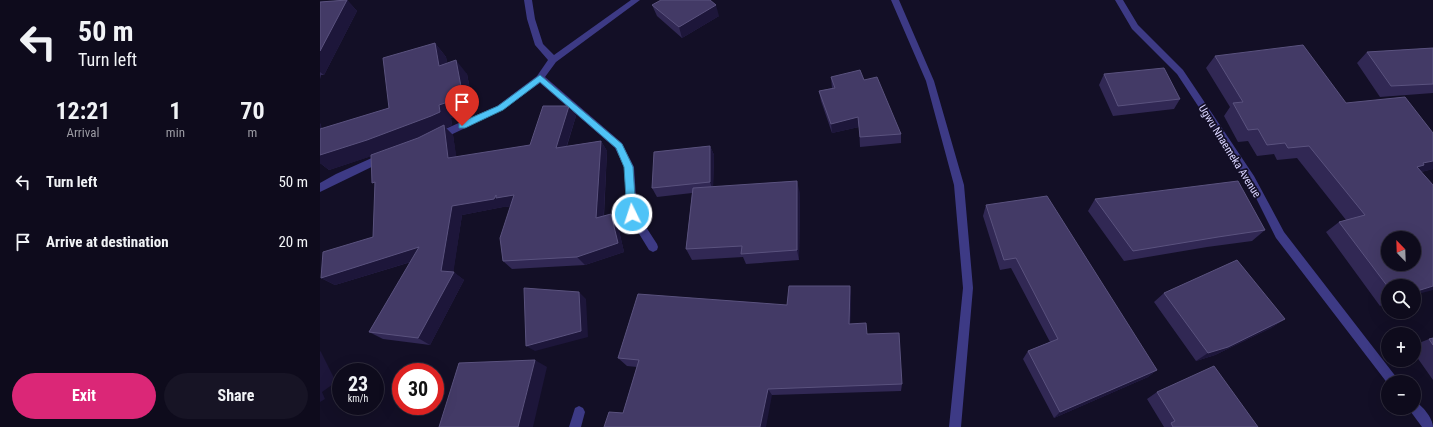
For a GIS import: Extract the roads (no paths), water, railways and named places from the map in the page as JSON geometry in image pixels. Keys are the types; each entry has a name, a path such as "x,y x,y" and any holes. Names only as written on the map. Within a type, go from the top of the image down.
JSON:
{"street":[{"path":"528,0 531,20 539,45 553,60"},
{"path":"431,140 500,108 540,78 553,60 583,40 608,19 636,0"},
{"path":"895,0 930,81 959,185 968,288 955,427"},
{"name":"Ugwu Nnaemeka Avenue","path":"1120,0 1135,27 1180,72 1251,179 1280,235 1389,375"},
{"path":"540,78 619,146 628,167 632,214 654,247"},
{"path":"320,188 338,177 389,155"},
{"path":"575,427 579,412"},
{"path":"1420,415 1430,427"}]}
